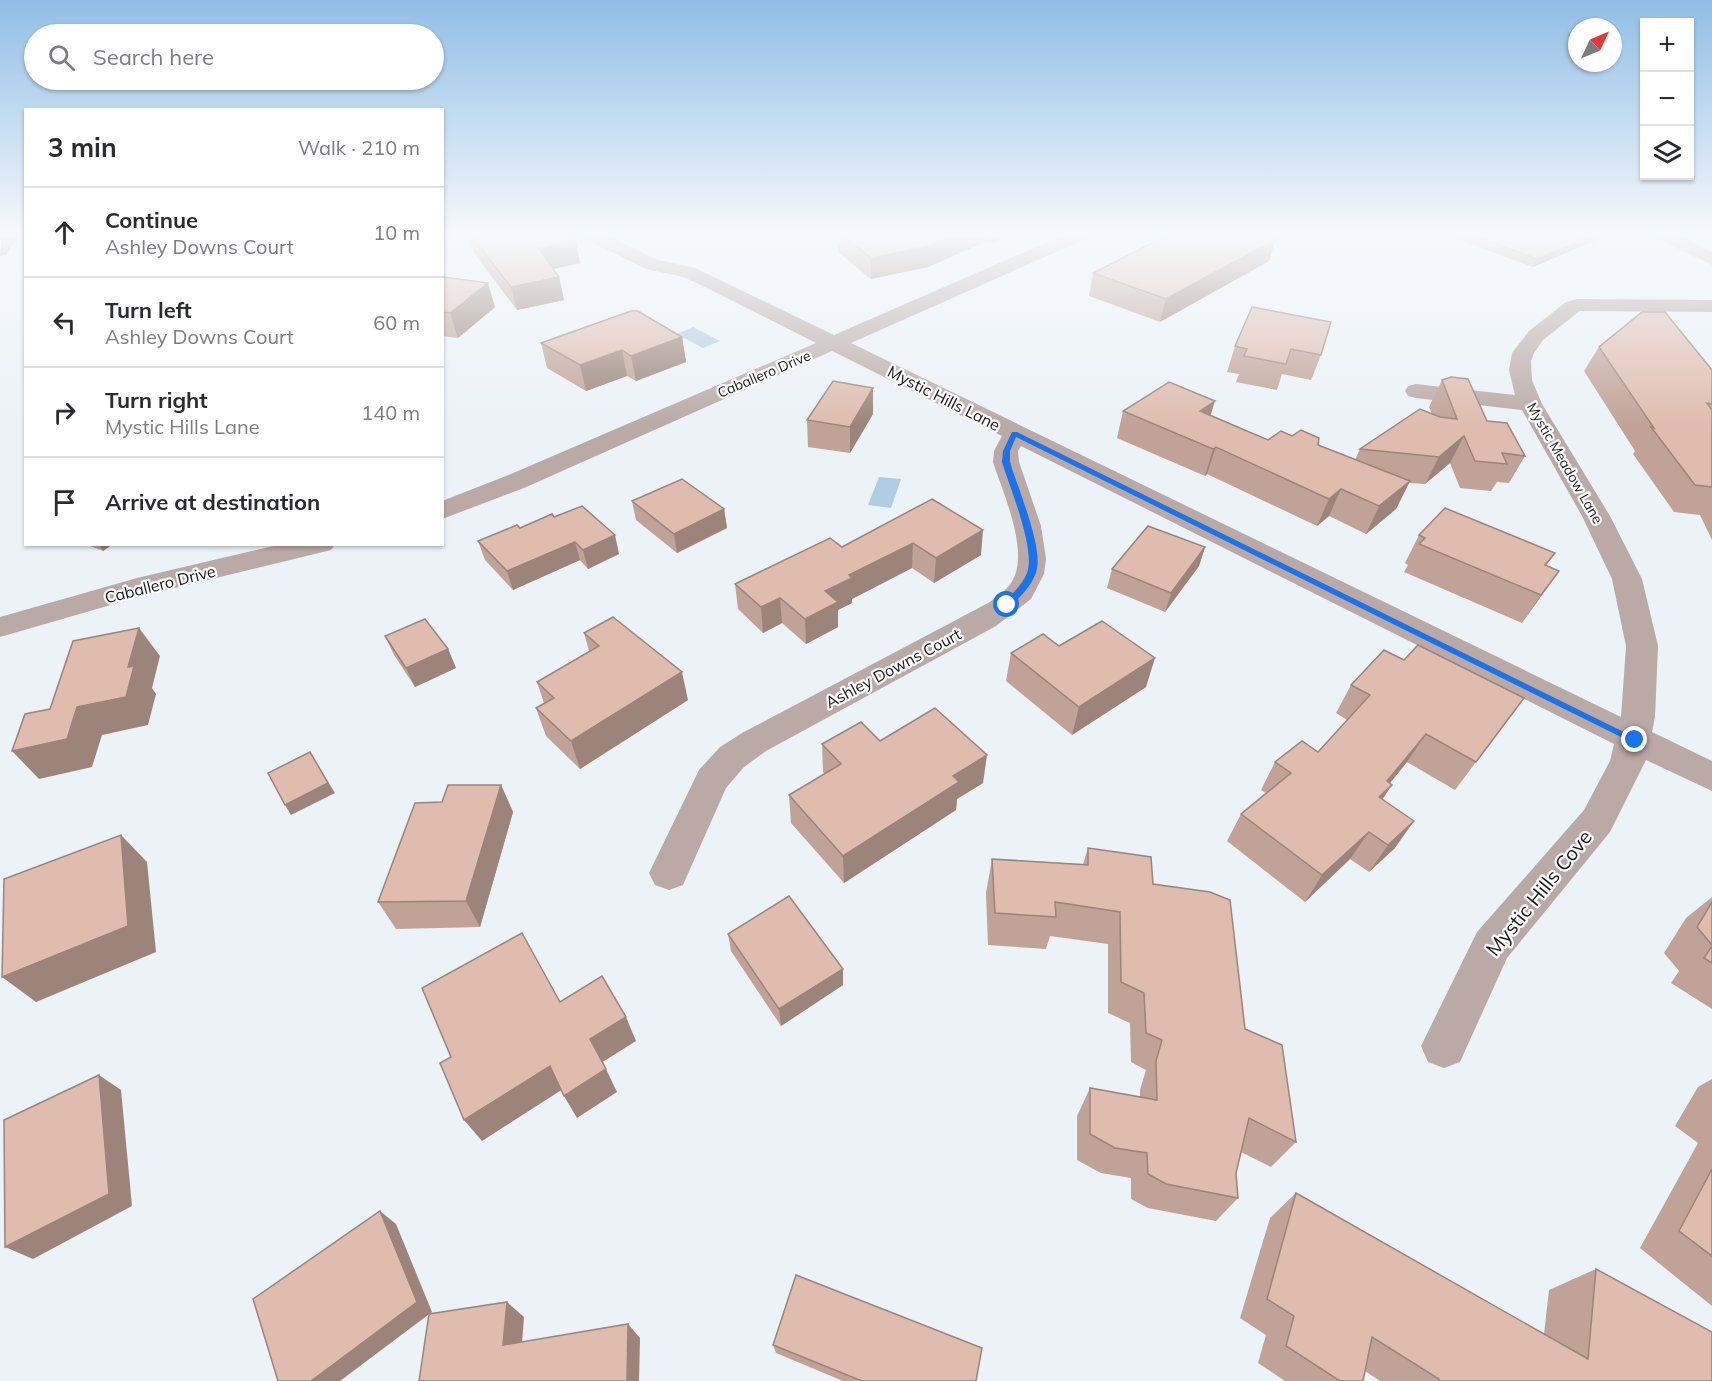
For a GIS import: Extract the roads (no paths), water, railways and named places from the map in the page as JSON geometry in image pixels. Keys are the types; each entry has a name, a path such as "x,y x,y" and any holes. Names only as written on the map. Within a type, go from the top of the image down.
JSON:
{"street":[{"name":"Mystic Hills Lane","path":"741,297 1712,777"},
{"name":"Caballero Drive","path":"444,510 515,482 939,297"},
{"name":"Mystic Meadow Lane","path":"1635,740 1642,645 1627,579 1596,516 1530,404 1519,372 1524,348 1532,338 1569,308 1589,303 1712,306"},
{"path":"1416,391 1530,404"},
{"name":"Ashley Downs Court","path":"669,873 712,780 732,758 754,742 985,619 1007,605 1025,586 1032,570 1033,549 1006,462 1006,451 1015,434"},
{"name":"Caballero Drive","path":"0,627 137,588 313,546"},
{"name":"Mystic Hills Cove","path":"1444,1046 1492,945 1597,820 1628,761 1635,740"}],"water":[{"path":"693,327 720,341 703,348 677,334"},
{"path":"879,477 901,479 891,508 868,505"}]}
